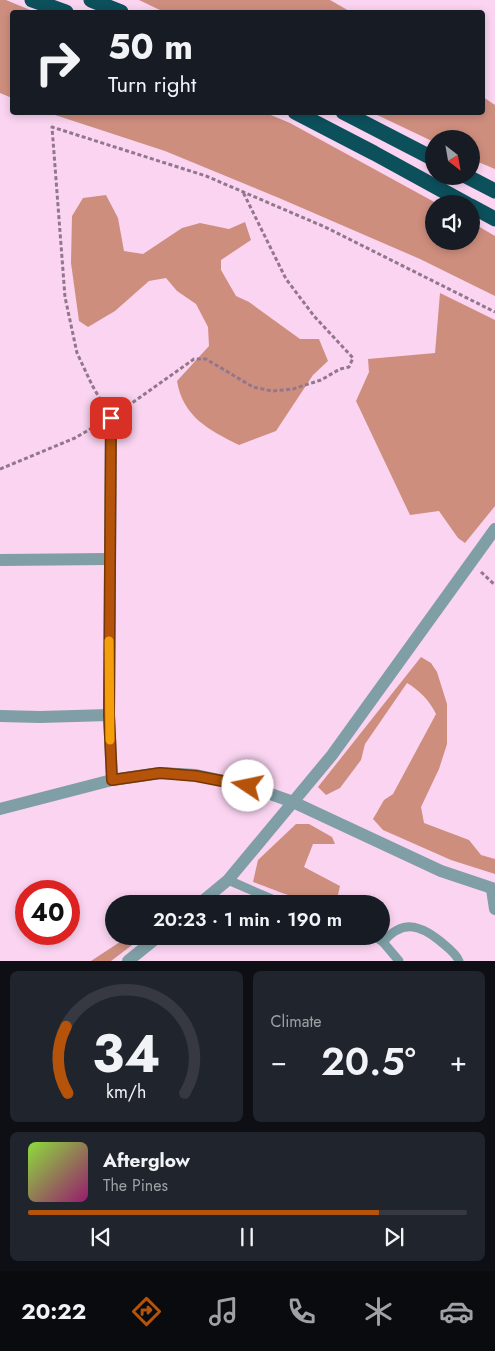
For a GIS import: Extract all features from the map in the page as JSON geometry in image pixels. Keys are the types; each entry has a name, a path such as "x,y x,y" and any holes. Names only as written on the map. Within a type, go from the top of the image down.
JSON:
{"highway":[{"path":"91,0 116,10"},
{"path":"38,2 60,10"},
{"path":"301,115 451,195"},
{"path":"349,115 425,154"},
{"path":"480,183 495,191"},
{"path":"480,211 495,219"}],"street":[{"path":"111,418 109,715 112,780"},
{"path":"210,895 228,880 332,755 495,530"},
{"path":"0,560 109,559"},
{"path":"0,716 109,715"},
{"path":"0,809 112,780 160,773 196,776 248,786 294,802 441,871 493,889 495,909"},
{"path":"128,961 148,945"}],"lane":[{"path":"228,880 262,895"},
{"path":"390,934 400,928 417,926 449,948 459,961"},
{"path":"385,945 398,961"}],"path":[{"path":"111,418 92,385 77,352 65,297 52,127 206,176 325,227 495,312"},
{"path":"0,469 75,438 111,418 194,359 206,359 253,387 272,391 294,389 321,380 340,369 349,367 353,358 314,316 286,279 242,192"}],"shaded area":[{"path":"0,0 6,0 30,10 10,10 10,97 0,93"},
{"path":"139,0 330,0 348,10 160,10"},
{"path":"485,98 495,105 495,169 480,163 480,130 425,130 425,138 377,115 485,115"},
{"path":"55,115 271,115 290,123 425,197 425,250 480,250 480,227 495,236 495,296 420,259 165,151"},
{"path":"106,195 118,218 124,251 143,254 182,228 200,223 229,229 245,222 251,240 221,260 221,270 236,296 249,302 300,339 319,339 328,361 313,375 276,431 239,445 208,428 191,413 180,393 177,381 209,346 208,327 196,304 177,291 166,278 149,281 115,311 88,327 79,321 71,263 72,216 83,198"},
{"path":"440,293 495,320 495,506 465,543 458,538 439,511 410,515 356,401 369,372 368,359 435,353"},
{"path":"421,657 431,663 437,672 447,704 447,744 439,769 421,807 424,823 469,840 481,855 495,859 495,874 451,860 383,830 373,819 384,800 393,794 436,714 424,696 407,683 365,744 361,760 340,788 326,795 318,787"},
{"path":"296,824 309,824 332,837 335,844 313,844 304,867 340,886 338,895 289,895 253,882 258,860"},
{"path":"115,945 132,945 111,961 91,961"}],"slow traffic":[{"path":"109,641 110,740"}],"route":[{"path":"111,418 109,715 112,780 160,773 196,776 248,786"}]}
